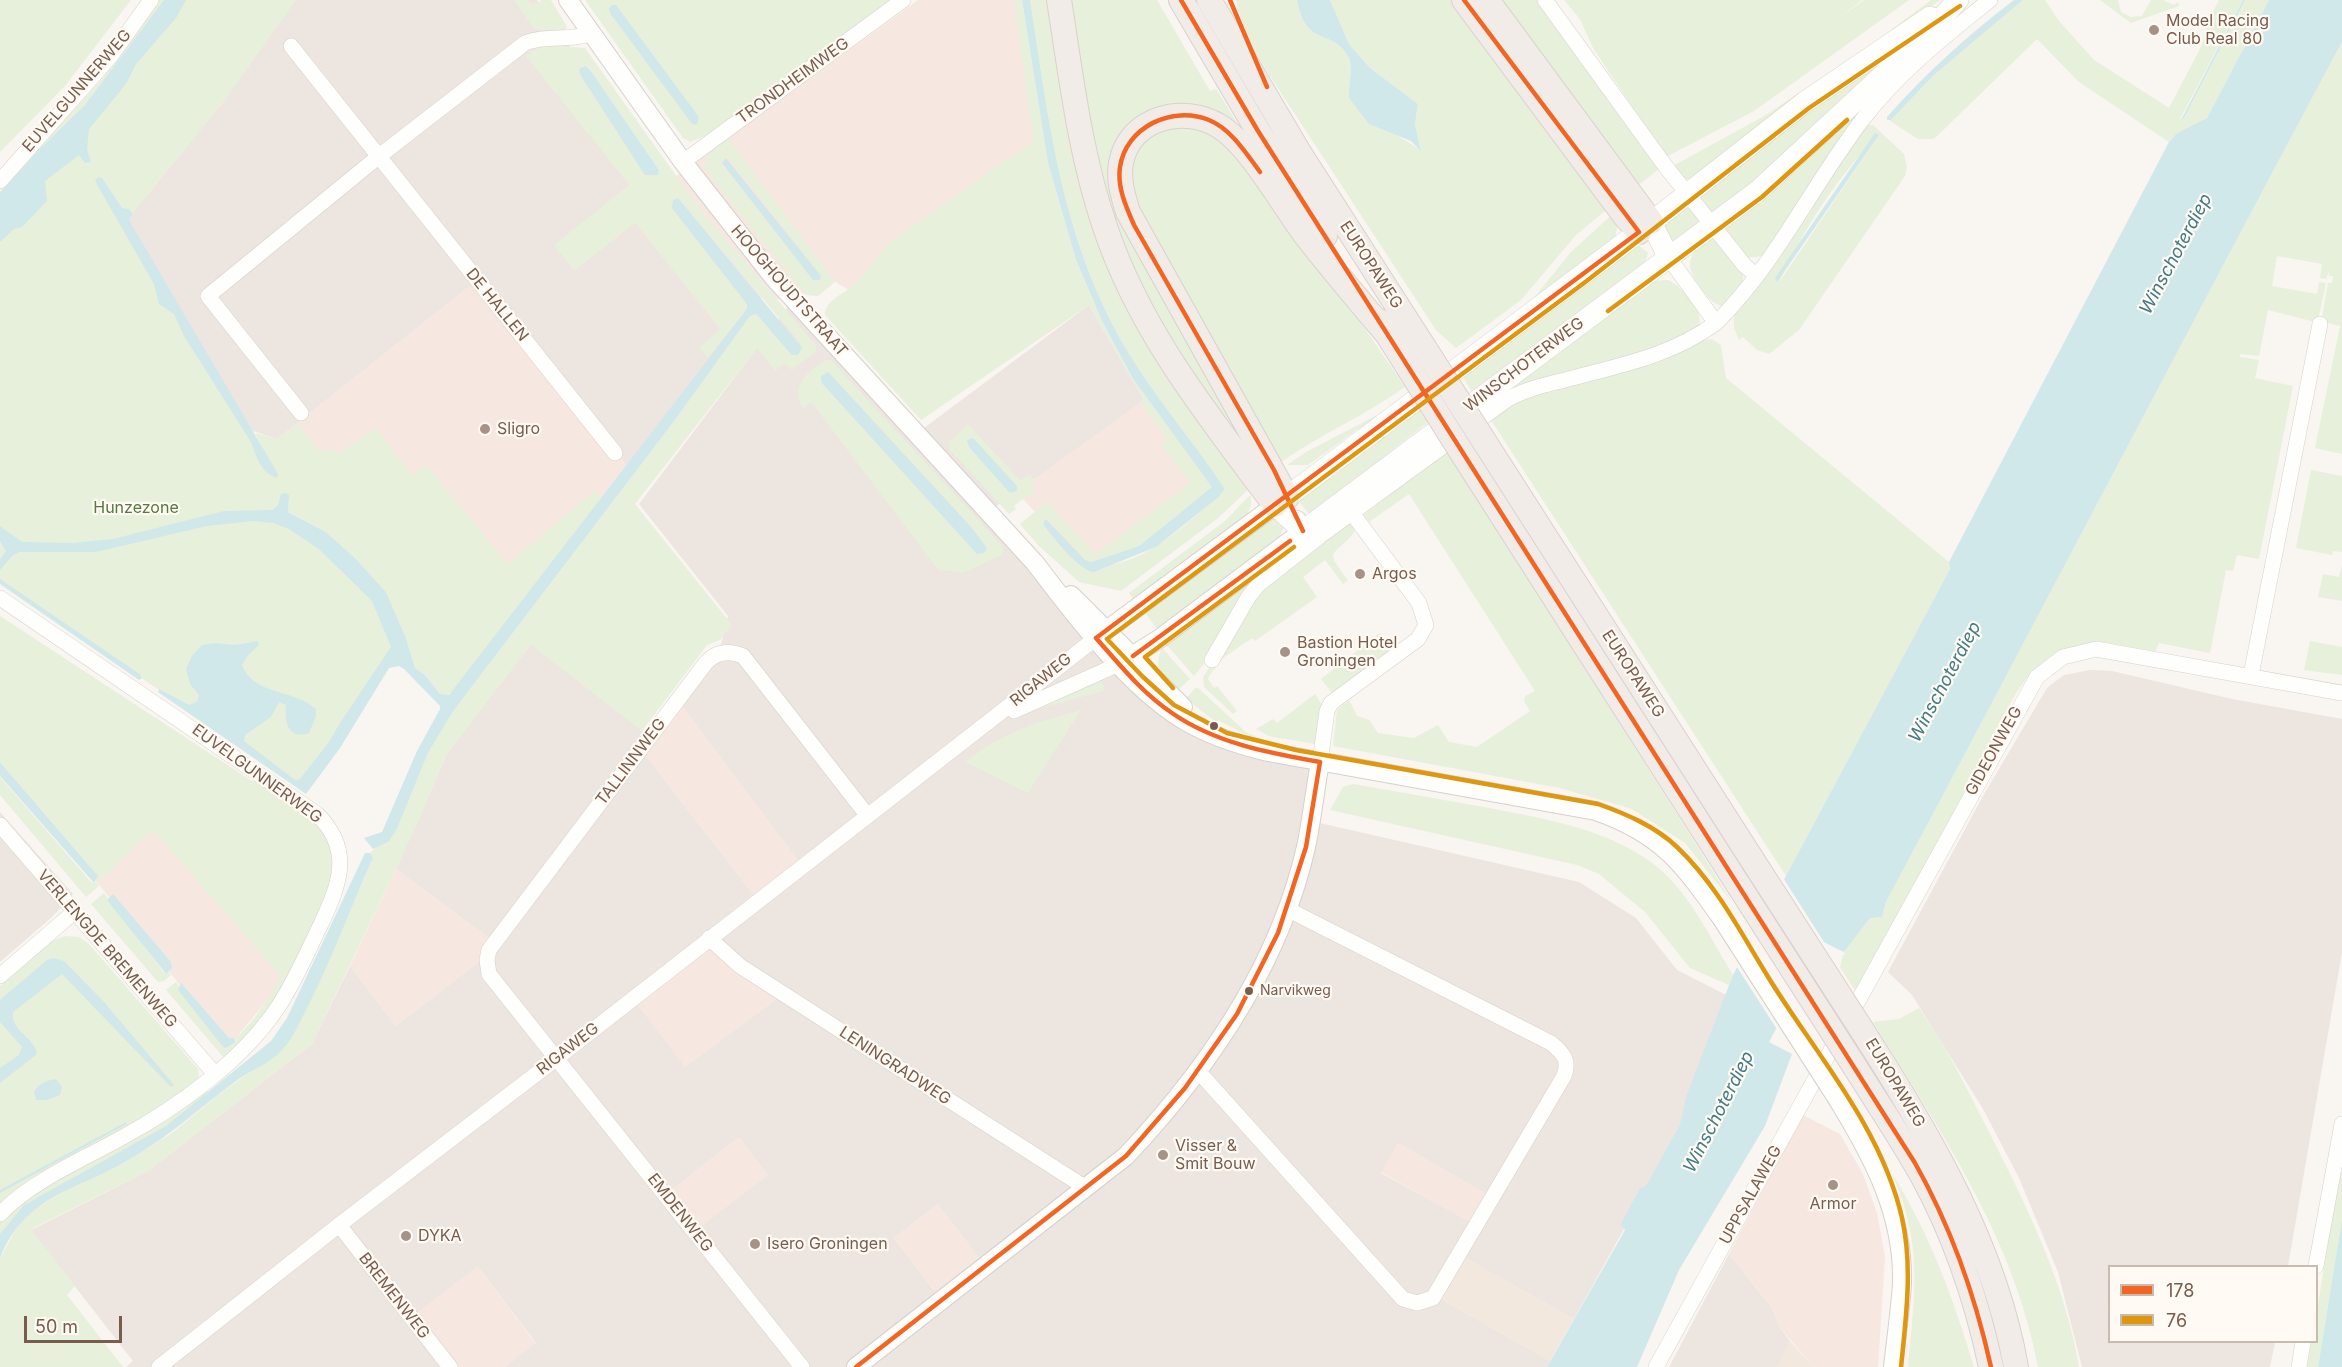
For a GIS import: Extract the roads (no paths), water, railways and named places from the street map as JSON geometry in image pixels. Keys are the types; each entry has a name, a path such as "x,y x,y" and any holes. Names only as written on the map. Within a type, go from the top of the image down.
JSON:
{"highway":[{"path":"1059,0 1081,132 1104,226 1124,276 1175,369 1281,501"},
{"name":"EUROPAWEG","path":"1181,0 1258,131 1388,335 1418,360 1484,441 1902,1094 1958,1194 1993,1281 2016,1367"},
{"name":"EUROPAWEG","path":"1209,0 1418,360 1464,456 1855,1067 1923,1178 1949,1234 1982,1328 1991,1367"},
{"path":"1230,0 1249,48 1300,154"},
{"path":"1464,0 1645,227"},
{"path":"1487,0 1645,227"},
{"path":"1281,501 1128,212 1121,187 1120,165 1132,140 1146,126 1178,114 1200,117 1229,133 1311,242 1388,335"}],"main road":[{"name":"WINSCHOTERWEG","path":"1281,501 1645,227 1805,102 1957,0"},
{"name":"WINSCHOTERWEG","path":"1302,531 1348,506 1788,165 1923,38 1957,0"},
{"path":"1645,227 1669,258"},
{"path":"1281,501 1302,531"}],"street":[{"name":"EUVELGUNNERWEG","path":"0,181 110,57 151,0"},
{"name":"HOOGHOUDTSTRAAT","path":"568,0 683,162 807,316 1126,660 1211,732 1240,745 1320,762"},
{"name":"TRONDHEIMWEG","path":"683,162 903,0"},
{"path":"1545,0 1712,226 1745,266 1757,276"},
{"name":"WINSCHOTERWEG","path":"1212,660 1249,596 1348,506 1518,394 1668,352 1686,344 1716,323 1757,276 1853,132 1880,99 1989,0"},
{"path":"301,413 208,296 378,157 525,43 544,37 575,38 592,33"},
{"name":"DE HALLEN","path":"291,46 615,453"},
{"path":"1669,258 1716,323"},
{"path":"2251,675 2320,324"},
{"name":"WINSCHOTERWEG","path":"1101,633 1281,501"},
{"path":"856,1367 1126,1156 1163,1116 1233,1022 1271,950 1287,909 1305,848 1327,711 1331,702 1418,639 1426,625 1419,603 1348,506"},
{"name":"WINSCHOTERWEG","path":"1126,660 1159,639 1302,531"},
{"name":"EUVELGUNNERWEG","path":"0,598 263,775 317,814 337,840 341,862 339,876 327,911 294,981 278,1008 255,1036 181,1102 32,1188 0,1214"},
{"name":"RIGAWEG","path":"159,1367 867,815 977,732 1101,633"},
{"name":"GIDEONWEG","path":"1845,1024 2030,686 2045,669 2073,653 2096,649 2342,693"},
{"name":"TALLINNWEG","path":"557,1058 489,974 487,960 489,950 713,657 730,652 743,656 867,815"},
{"name":"RIGAWEG","path":"977,732 1029,702 1098,676 1126,660"},
{"path":"1320,762 1596,811 1614,817 1654,839 1671,853 1689,873 1722,919 1874,1160 1894,1217 1902,1284 1893,1367"},
{"name":"VERLENGDE BREMENWEG","path":"0,825 214,1073"},
{"path":"1198,1071 1403,1299 1417,1303 1433,1298 1564,1076 1567,1068 1564,1054 1551,1043 1287,909"},
{"path":"0,976 74,912"},
{"name":"LENINGRADWEG","path":"709,938 740,966 1086,1188"},
{"name":"UPPSALAWEG","path":"1656,1367 1845,1024"},
{"name":"EMDENWEG","path":"557,1058 802,1367"},
{"path":"2316,1265 2342,1124"},
{"name":"BREMENWEG","path":"339,1225 450,1367"},
{"path":"2299,1367 2303,1343"}],"water":[{"path":"164,0 186,0 176,18 136,64 126,84 89,129 87,149 91,162 85,163 79,155 45,181 47,201 22,227 14,229 0,242 0,193 39,150 85,105"},
{"path":"1022,0 1030,0 1061,181 1087,267 1105,310 1128,352 1225,489 1219,497 1156,547 1094,572 1081,566 1066,552 1043,524 1046,519 1085,560 1091,562 1139,546 1212,487 1133,379 1102,321 1076,260 1048,163"},
{"path":"1297,0 1330,0 1349,44 1370,68 1418,104 1415,124 1421,151 1411,141 1369,124 1349,98 1351,71 1348,56 1341,47 1313,32 1306,25"},
{"path":"2014,0 2023,0 1933,76 1891,120 1887,120 1901,101 1932,70"},
{"path":"2243,0 2245,0 2181,120"},
{"name":"Winschoterdiep","path":"2269,0 2342,0 2342,42 1886,902 1882,917 1870,918 1844,952 1822,942 1769,1042 1792,1054 1765,1126 1679,1270 1637,1367 1547,1367 1625,1230 1621,1224 1640,1188 1646,1186 1680,1125 1686,1097 1733,975 1950,569 1949,562 2169,142 2177,133 2207,118"},
{"path":"616,5 699,117 697,125 692,124 610,13 609,8"},
{"path":"585,66 591,71 659,170 658,175 645,175 580,74 579,69"},
{"path":"1875,133 1879,135 1777,282 1775,278"},
{"path":"726,158 821,276 820,280 813,280 722,163"},
{"path":"98,177 102,178 122,208 129,209 133,214 129,218 130,222 278,474 277,478 271,476 260,463 251,442 184,336 174,314 159,304 154,284 95,181"},
{"path":"678,198 802,348 798,355 792,355 756,314 750,316 675,420 454,710 428,753 397,829 388,842 373,849 364,838 382,832 417,751 440,709 440,706 404,669 399,666 389,668 340,748 306,794 158,692 159,689 189,705 197,702 199,695 190,684 186,669 192,656 202,645 215,643 235,645 258,641 259,645 248,655 242,665 248,675 264,687 306,702 316,709 316,716 309,733 296,734 287,723 286,705 279,702 271,717 245,735 244,741 295,780 300,779 329,742 391,647 372,601 320,550 289,529 273,523 253,521 207,526 96,552 20,552 13,555 0,570 0,559 6,551 0,541 0,526 22,542 73,543 113,539 224,511 273,510 278,505 281,494 286,493 289,495 288,512 326,532 356,559 386,592 406,638 415,668 425,675 440,694 449,695 747,309 747,304 672,208 673,200"},
{"path":"828,372 971,527 987,548 984,553 977,554 821,382 821,376"},
{"path":"973,438 1017,486 1017,491 1010,493 969,447 967,440"},
{"path":"0,579 141,675 141,679 139,680 0,584"},
{"path":"0,762 98,876 94,883 0,776"},
{"path":"365,853 370,853 373,858 318,986 295,1032 284,1048 267,1062 236,1081 141,1153 52,1198 36,1209 10,1238 0,1259 0,1234 24,1205 166,1126 271,1041 287,1018"},
{"path":"113,894 171,962 172,968 166,974 107,900"},
{"path":"54,958 64,961 104,1002 174,1085 171,1087 62,974 13,1012 15,1024 32,1043 37,1054 0,1083 0,1068 19,1055 22,1047 0,1022 0,1000 47,960"},
{"path":"181,983 229,1038 234,1038 235,1042 226,1048 223,1047 178,990"},
{"path":"56,1079 62,1087 60,1095 46,1100 36,1100 34,1092 38,1086"},
{"path":"126,1122 127,1124 0,1193 0,1190"},
{"path":"2342,1219 2342,1367 2318,1367 2319,1361"}],"place":[{"name":"Model Racing Club Real 80","path":"2154,30"},
{"name":"Sligro","path":"485,429"},
{"name":"Argos","path":"1360,574"},
{"name":"Bastion Hotel Groningen","path":"1285,652"},
{"name":"Narvikweg","path":"1249,991"},
{"name":"Visser & Smit Bouw","path":"1163,1155"},
{"name":"Armor","path":"1833,1185"},
{"name":"DYKA","path":"406,1236"},
{"name":"Isero Groningen","path":"755,1244"}],"park label":[{"name":"Hunzezone","path":"136,508"}]}
